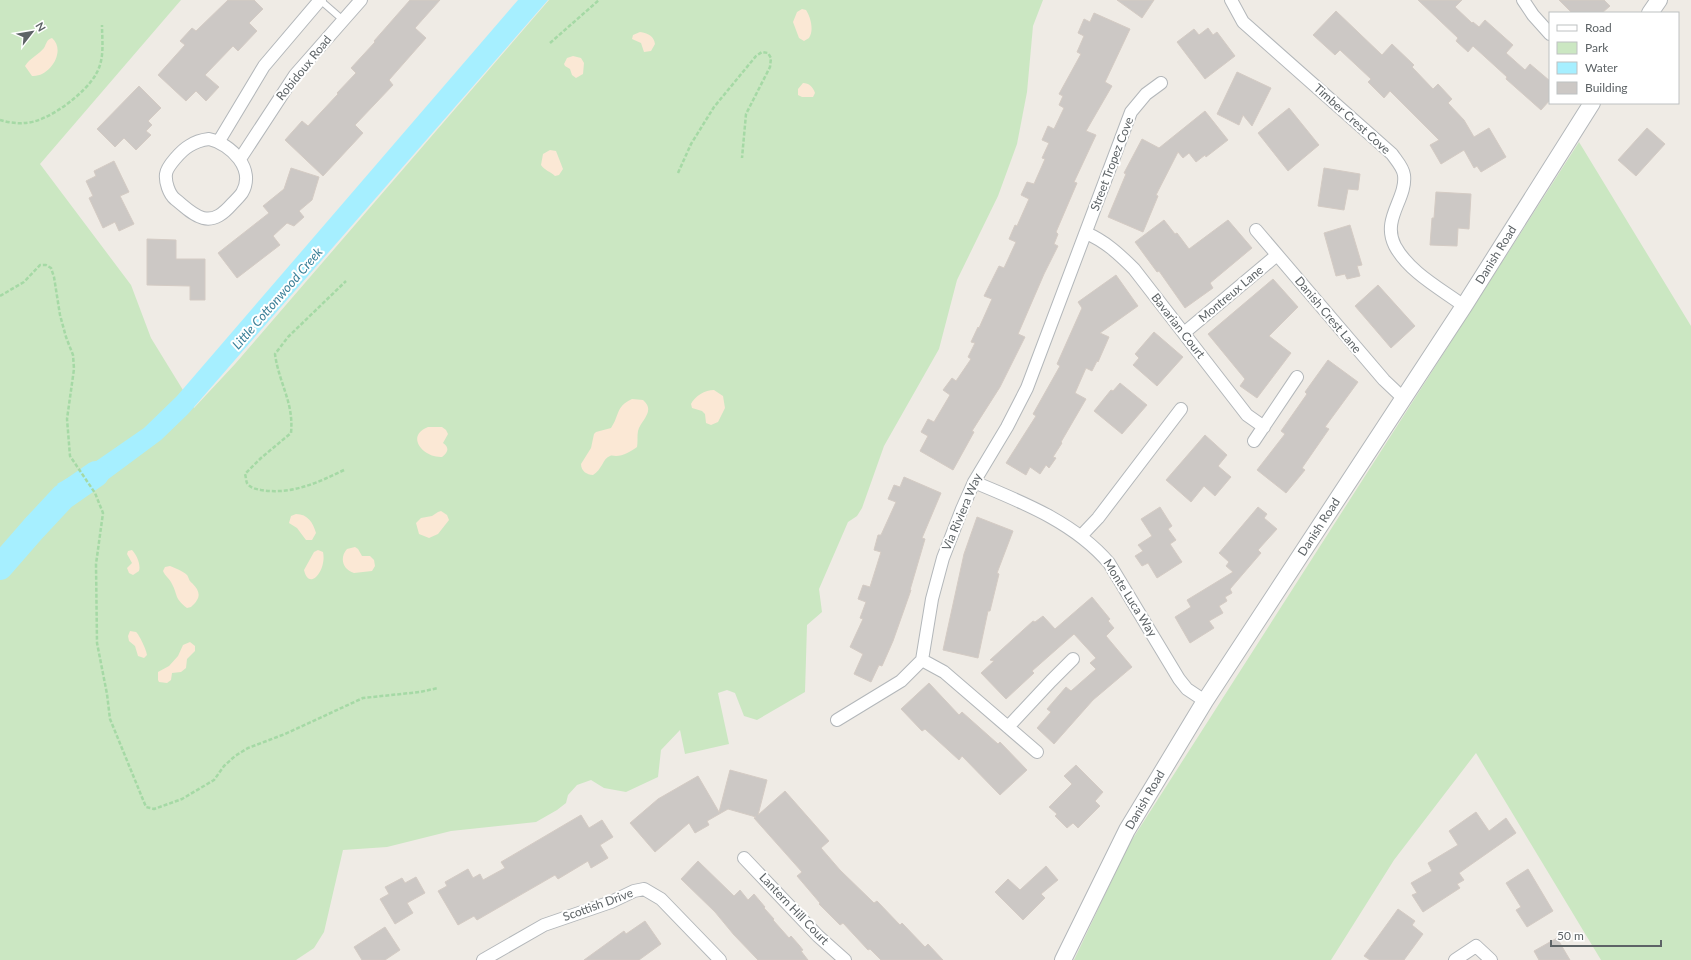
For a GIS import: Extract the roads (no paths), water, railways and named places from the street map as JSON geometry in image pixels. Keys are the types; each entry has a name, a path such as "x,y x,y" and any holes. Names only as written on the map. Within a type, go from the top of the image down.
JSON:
{"street":[{"path":"219,141 264,66 320,0"},
{"name":"Robidoux Road","path":"240,159 295,75 361,0"},
{"name":"Timber Crest Cove","path":"1231,0 1243,22 1392,154 1399,163 1404,174 1402,189 1390,228 1394,244 1403,258 1423,276 1464,306"},
{"path":"1523,0 1533,15 1549,33"},
{"path":"1651,12 1659,0"},
{"name":"Street Tropez Cove","path":"1086,233 1131,112 1146,94 1161,83"},
{"name":"Danish Road","path":"1063,960 1127,830 1205,701 1464,306 1591,104"},
{"path":"209,139 219,141 240,159 246,173 242,193 224,212 215,218 195,216 173,197 168,187 166,174 170,166 188,146 199,140 209,139"},
{"name":"Danish Crest Lane","path":"1256,230 1384,380 1403,398"},
{"name":"Bavarian Court","path":"1086,233 1106,243 1134,268 1247,415 1264,427"},
{"name":"Via Riviera Way","path":"922,660 932,599 943,558 974,482 1007,427 1027,388 1086,233"},
{"name":"Montreux Lane","path":"1184,333 1277,255"},
{"path":"1254,441 1297,377"},
{"path":"1081,536 1098,518 1181,409"},
{"name":"Monte Luca Way","path":"974,482 1036,509 1081,536 1099,551 1109,562 1179,679 1187,689 1205,701"},
{"path":"837,720 901,681 922,660 944,672 1037,752"},
{"path":"1008,727 1073,660"},
{"name":"Lantern Hill Court","path":"744,858 818,936 845,960"},
{"name":"Scottish Drive","path":"483,960 544,925 611,902 634,890 644,889 661,899 720,960"},
{"path":"1455,960 1476,946 1491,960"}],"lane":[{"path":"320,0 344,20"}],"water":[{"path":"518,0 548,0 188,414 161,440 76,503 57,484 89,466 144,428 177,396"}],"waterway":[{"name":"Little Cottonwood Creek","path":"0,567 63,497 96,474"}]}
